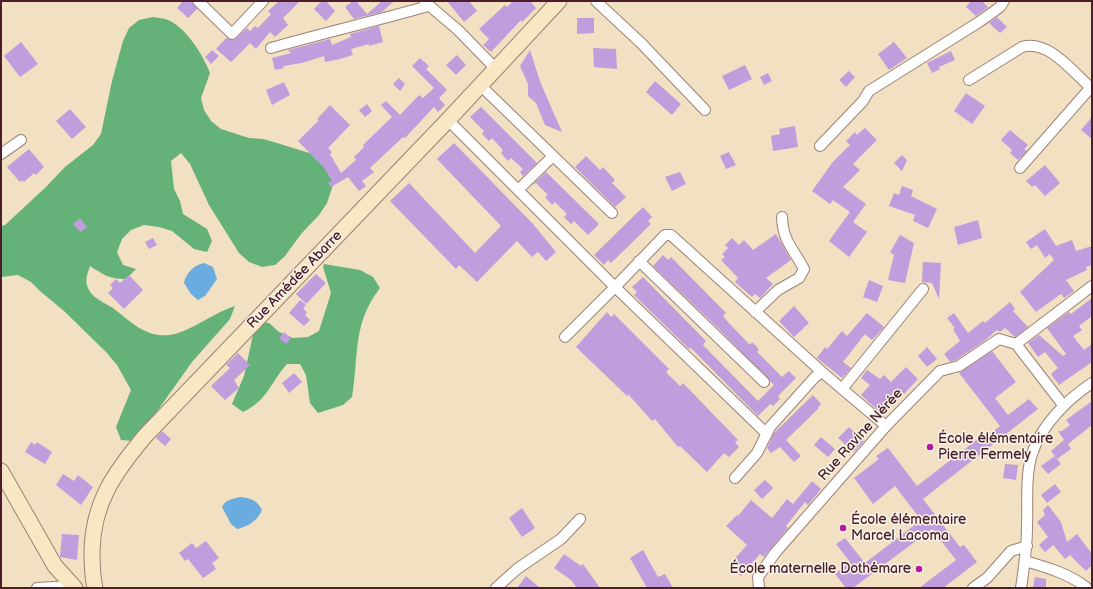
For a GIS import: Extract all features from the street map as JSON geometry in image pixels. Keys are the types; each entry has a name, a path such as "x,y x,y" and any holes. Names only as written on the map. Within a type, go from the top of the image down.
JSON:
{"street":[{"path":"198,1 232,34 263,1"},
{"path":"596,1 641,43 705,110"},
{"path":"820,146 863,101 869,91 979,22 1000,7 1004,1"},
{"path":"271,48 329,31 379,21 426,3 458,30 496,69"},
{"name":"Rue Amédée Abarre","path":"95,588 92,562 94,525 103,496 121,465 145,436 448,120 555,3"},
{"path":"969,80 1022,47 1028,45 1051,52 1091,87 1020,168"},
{"path":"480,85 612,213"},
{"path":"448,120 615,287 767,434"},
{"path":"1,154 21,140"},
{"path":"518,190 553,156"},
{"path":"755,312 778,290 799,278 804,269 786,239 783,230 782,217"},
{"path":"565,337 615,287 639,260 665,235 671,235 822,372 886,426"},
{"path":"639,260 764,382"},
{"path":"1062,405 1016,344 1092,286"},
{"path":"842,389 923,289"},
{"name":"Rue Ravine Nérée","path":"759,588 758,577 762,569 886,426 940,371 959,366 999,339 1016,344"},
{"path":"735,478 757,453 774,423 815,377 822,372"},
{"path":"1021,588 1025,562 1028,490 1032,454 1036,445 1062,405 1092,382"},
{"path":"1,471 55,566 73,587"},
{"path":"496,588 517,569 561,539 580,519"},
{"path":"973,588 987,578 1010,551 1026,546"},
{"path":"1025,562 1074,580 1087,588"},
{"path":"37,588 73,587"}],"green space":[{"path":"153,17 165,19 179,27 186,34 203,58 210,73 201,98 204,110 211,121 221,129 249,138 263,139 319,156 337,173 327,203 319,215 301,234 285,256 275,265 262,267 249,262 239,253 209,205 190,164 181,153 171,161 174,189 180,201 183,214 207,229 212,241 207,252 194,249 172,231 144,225 131,230 122,239 117,252 123,265 136,269 126,279 107,276 90,266 86,281 87,287 91,293 139,328 154,334 170,335 178,333 235,306 230,319 192,362 143,431 134,441 121,440 116,427 131,390 117,365 107,353 64,311 31,282 18,275 1,277 1,226 5,225 65,167 93,145 101,134 112,81 123,41 129,28 139,20"},
{"path":"324,264 360,270 373,277 380,288 371,301 361,327 352,397 343,405 318,413 310,403 306,375 300,364 287,364 263,397 243,412 232,404 244,376 256,321 269,323 279,332 293,338 308,337 319,331 331,293 323,267"}],"water":[{"path":"204,263 213,267 217,279 205,296 198,300 191,294 184,283 191,270"},
{"path":"240,497 253,500 262,510 258,517 252,522 245,527 237,529 231,524 222,507 228,501"}],"building":[{"path":"183,1 192,1 197,9 188,18 177,8"},
{"path":"279,1 300,1 283,18 288,25 275,37 270,32 256,49 250,43 231,62 216,49 226,38 234,40 247,28 250,31 255,26 258,28 271,14 268,11"},
{"path":"322,1 326,1 335,11 326,21 314,9"},
{"path":"353,1 356,1 367,14 382,1 394,1 382,12 354,19 345,7"},
{"path":"447,1 469,1 477,11 464,22"},
{"path":"513,1 530,1 536,8 522,22 521,20 491,52 483,45 489,39 479,29 505,5 507,7"},
{"path":"971,1 982,1 988,7 976,16 966,7"},
{"path":"997,17 1007,27 1000,33 989,23"},
{"path":"577,18 594,18 594,33 577,34"},
{"path":"379,26 383,42 351,49 353,55 325,62 324,56 302,63 283,66 284,68 275,70 272,58 291,53 288,50 330,39 332,45 351,37 350,34"},
{"path":"21,42 38,64 20,77 4,56"},
{"path":"894,42 907,58 889,70 878,54"},
{"path":"593,48 616,49 617,69 594,67"},
{"path":"212,50 219,56 211,64 205,57"},
{"path":"530,50 541,84 562,132 545,125 536,103 528,96 528,84 520,66"},
{"path":"951,51 955,60 939,67 940,69 932,73 927,63"},
{"path":"457,55 466,65 456,75 446,65"},
{"path":"420,58 429,66 426,69 447,90 439,98 445,105 438,112 434,107 405,138 403,137 370,168 374,172 362,181 366,186 359,191 348,177 331,187 328,183 332,181 325,169 298,141 319,120 317,119 330,105 350,125 328,148 332,152 330,154 341,173 356,160 354,157 364,147 363,145 392,117 381,105 386,101 400,115 419,95 423,98 434,88 412,66"},
{"path":"745,65 752,79 729,90 722,76"},
{"path":"849,71 855,77 846,87 839,80"},
{"path":"768,73 772,81 764,85 760,77"},
{"path":"399,78 405,84 400,91 393,84"},
{"path":"655,81 681,104 672,115 646,92"},
{"path":"284,82 290,95 272,105 266,90"},
{"path":"966,93 985,106 972,124 954,111"},
{"path":"367,104 372,111 365,117 359,110"},
{"path":"481,107 537,163 523,176 520,172 523,169 511,158 508,161 501,153 503,150 492,138 489,141 482,134 484,131 470,117"},
{"path":"70,109 86,127 72,139 56,121"},
{"path":"1092,117 1092,139 1081,130"},
{"path":"795,126 798,147 773,151 771,136 780,134 779,129"},
{"path":"865,128 877,140 853,164 860,170 843,187 866,204 853,222 867,232 849,257 829,241 850,212 833,200 830,204 812,191 832,163 850,145 846,141 855,132 857,135"},
{"path":"1010,130 1028,145 1024,149 1027,151 1018,160 1010,153 1012,150 1001,140"},
{"path":"454,143 533,224 556,252 546,261 538,252 532,257 517,241 477,282 459,265 456,269 390,201 409,183 475,253 501,226 437,159"},
{"path":"29,149 44,167 36,175 34,173 24,182 22,180 20,182 7,167"},
{"path":"729,152 736,165 726,169 720,156"},
{"path":"902,155 907,160 902,171 894,163"},
{"path":"586,156 600,170 603,167 615,180 612,183 626,197 615,207 575,167"},
{"path":"1045,165 1060,183 1045,196 1035,185 1032,187 1026,181"},
{"path":"546,172 599,224 588,235 574,221 571,224 564,217 567,214 555,202 552,205 545,197 548,195 536,183 532,185"},
{"path":"680,172 686,184 672,191 665,177"},
{"path":"902,186 913,190 911,196 937,209 928,228 913,221 915,215 889,206 894,193 899,195"},
{"path":"643,207 652,217 648,221 651,224 611,263 608,260 604,265 594,255"},
{"path":"80,218 87,227 80,232 73,224"},
{"path":"978,220 982,238 958,245 954,227"},
{"path":"1045,229 1056,246 1072,240 1076,251 1092,246 1092,265 1086,267 1087,270 1066,280 1074,291 1064,298 1061,294 1036,312 1020,292 1054,260 1050,254 1045,258 1037,245 1031,249 1026,242"},
{"path":"776,234 791,260 766,278 773,284 760,298 755,294 752,297 735,282 738,278 721,260 725,257 722,254 728,248 725,245 732,238 739,245 744,240 753,250"},
{"path":"900,235 914,243 905,283 888,280 894,255 890,252"},
{"path":"153,238 157,245 149,249 145,242"},
{"path":"663,255 668,260 671,257 726,313 723,316 727,321 750,345 752,342 756,346 759,350 757,352 782,377 789,371 796,378 778,396 780,399 773,406 770,404 758,416 691,348 689,349 634,295 637,292 632,287 643,277 706,341 703,345 758,401 774,385 719,329 653,266"},
{"path":"923,262 941,263 939,299 932,283 922,282"},
{"path":"316,274 326,283 306,304 296,294"},
{"path":"129,275 143,290 124,309 108,293 113,288 110,285 116,279 120,283"},
{"path":"869,280 883,286 877,302 863,297"},
{"path":"1092,298 1092,316 1079,326 1082,330 1073,336 1084,350 1092,344 1092,362 1059,385 1051,374 1058,368 1045,352 1038,357 1028,343 1039,335 1063,356 1066,354 1047,328 1069,312 1071,314"},
{"path":"300,300 306,305 303,309 307,312 305,315 310,320 304,326 289,313"},
{"path":"1010,302 1015,309 1013,311 1028,327 1015,337 1005,328 1000,332 997,330 984,341 956,360 950,362 944,354 960,341 953,329 955,328 947,318 954,313 968,333 983,321 985,323"},
{"path":"794,306 809,323 794,337 779,321"},
{"path":"607,312 611,317 614,314 669,369 666,372 680,386 683,383 738,440 735,442 739,447 729,457 724,453 707,472 680,446 678,447 655,419 652,421 628,394 627,396 576,347"},
{"path":"867,313 884,327 872,340 865,334 843,362 851,368 842,378 817,358 825,347 827,349 842,331 847,336"},
{"path":"284,332 291,338 286,344 279,338"},
{"path":"927,347 937,359 927,367 918,356"},
{"path":"992,351 1016,382 995,398 1008,415 1029,399 1038,409 923,499 960,547 964,545 977,562 943,588 919,588 956,560 932,529 853,588 846,588 835,574 850,562 836,544 845,538 865,563 921,520 895,486 873,504 854,478 879,459 876,456 888,448 917,486 983,435 986,437 1000,426 959,373"},
{"path":"238,353 250,365 234,380 239,388 225,400 211,386 230,368 226,365"},
{"path":"906,367 918,379 904,394 902,392 882,414 861,395 870,385 861,378 867,370 880,379 884,375 891,382"},
{"path":"294,373 302,382 289,393 282,383"},
{"path":"813,395 821,404 818,407 819,408 786,440 801,456 794,462 780,447 771,453 767,448 774,433"},
{"path":"1092,401 1092,425 1068,444 1071,449 1057,459 1051,451 1064,440 1058,431 1062,431 1070,425 1066,420"},
{"path":"849,427 864,441 854,452 838,438"},
{"path":"162,431 171,439 165,446 156,438"},
{"path":"821,437 835,449 828,457 814,445"},
{"path":"31,442 35,445 37,442 52,452 45,464 25,452"},
{"path":"1055,456 1061,464 1048,474 1041,466"},
{"path":"1005,464 1018,465 1016,480 1003,478"},
{"path":"63,474 74,481 78,475 93,487 81,505 56,485"},
{"path":"765,480 773,488 762,499 754,490"},
{"path":"812,481 821,489 808,505 805,502 786,526 788,528 764,557 760,554 741,576 729,565 747,545 726,526 737,515 738,516 751,500 772,518 787,499 793,504"},
{"path":"1055,484 1061,492 1047,503 1041,495"},
{"path":"1048,505 1061,522 1067,542 1077,534 1092,554 1092,565 1086,571 1070,555 1065,559 1053,545 1045,552 1039,545 1048,537 1037,522 1045,515 1043,510"},
{"path":"522,508 535,528 522,537 509,518"},
{"path":"62,534 79,535 77,560 60,557"},
{"path":"206,541 219,558 212,563 216,569 203,578 188,559 185,561 179,553 192,543 196,548"},
{"path":"643,550 658,577 665,574 673,588 647,588 630,558"},
{"path":"564,554 581,566 583,564 600,588 577,588 571,580 554,568"},
{"path":"526,576 540,588 517,588"},
{"path":"1035,577 1046,579 1046,588 1033,588"}],"place":[{"name":"École élémentaire Pierre Fermely","path":"930,447"},
{"name":"École élémentaire Marcel Lacoma","path":"843,528"},
{"name":"École maternelle Dothémare","path":"919,569"}]}
